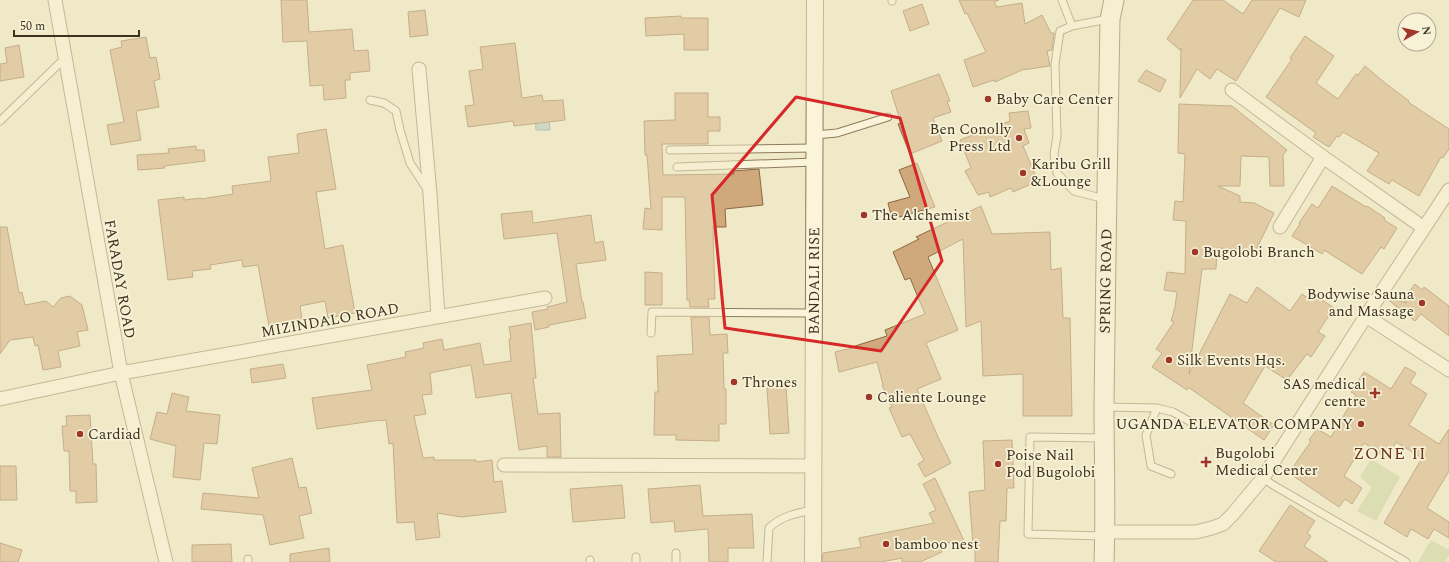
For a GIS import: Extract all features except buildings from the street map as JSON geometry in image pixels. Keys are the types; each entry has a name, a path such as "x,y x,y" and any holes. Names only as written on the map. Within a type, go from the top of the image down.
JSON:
{"main road":[{"name":"SPRING ROAD","path":"1104,562 1104,407 1110,19 1114,0"}],"street":[{"name":"FARADAY ROAD","path":"55,0 121,373 166,562"},
{"name":"BANDALI RISE","path":"814,562 815,0"},
{"path":"419,69 430,194 438,317"},
{"path":"1232,90 1323,157 1424,228"},
{"path":"1280,227 1323,157"},
{"path":"1105,534 1196,532 1223,524 1233,514 1262,478 1449,190"},
{"name":"MIZINDALO ROAD","path":"0,398 121,373 544,298"},
{"path":"1366,316 1449,370"},
{"path":"504,465 814,466"}],"lane":[{"path":"1062,0 1072,26"},
{"path":"1107,199 1074,191 1057,173 1054,154 1056,136 1055,64 1060,30 1072,26 1110,19"},
{"path":"0,121 65,58"},
{"path":"370,100 384,103 396,111 410,164 430,194"},
{"path":"677,167 814,148 837,133 888,117"},
{"path":"670,150 814,148"},
{"path":"651,333 652,312 814,313"},
{"path":"1104,407 1157,408 1173,412 1196,425"},
{"path":"1157,408 1146,435 1151,466 1171,474"},
{"path":"1104,438 1030,437 1028,534 1105,534"},
{"path":"1262,478 1406,562"},
{"path":"767,562 769,528 775,522 791,515 814,510"},
{"path":"676,553 676,562"}],"highlighted area":[{"path":"796,97 900,118 942,261 881,351 725,328 712,195"}],"green space":[{"path":"1371,459 1400,477 1376,521 1357,511 1372,487 1360,477"},
{"path":"1431,540 1449,550 1449,555 1446,560 1448,562 1418,562"}],"water":[{"path":"535,111 549,117 550,130 536,130"}],"place":[{"name":"Baby Care Center","path":"988,99"},
{"name":"Ben Conolly Press Ltd","path":"1019,138"},
{"name":"Karibu Grill &Lounge","path":"1023,173"},
{"name":"The Alchemist","path":"864,215"},
{"name":"Bugolobi Branch","path":"1195,252"},
{"name":"Bodywise Sauna and Massage","path":"1422,303"},
{"name":"Silk Events Hqs.","path":"1169,360"},
{"name":"Thrones","path":"734,382"},
{"name":"SAS medical centre","path":"1375,393"},
{"name":"Caliente Lounge","path":"869,397"},
{"name":"UGANDA ELEVATOR COMPANY","path":"1361,424"},
{"name":"Cardiad","path":"80,434"},
{"name":"Bugolobi Medical Center","path":"1206,462"},
{"name":"Poise Nail Pod Bugolobi","path":"998,464"},
{"name":"bamboo nest","path":"886,544"}],"district":[{"name":"ZONE II","path":"1390,453"}]}
